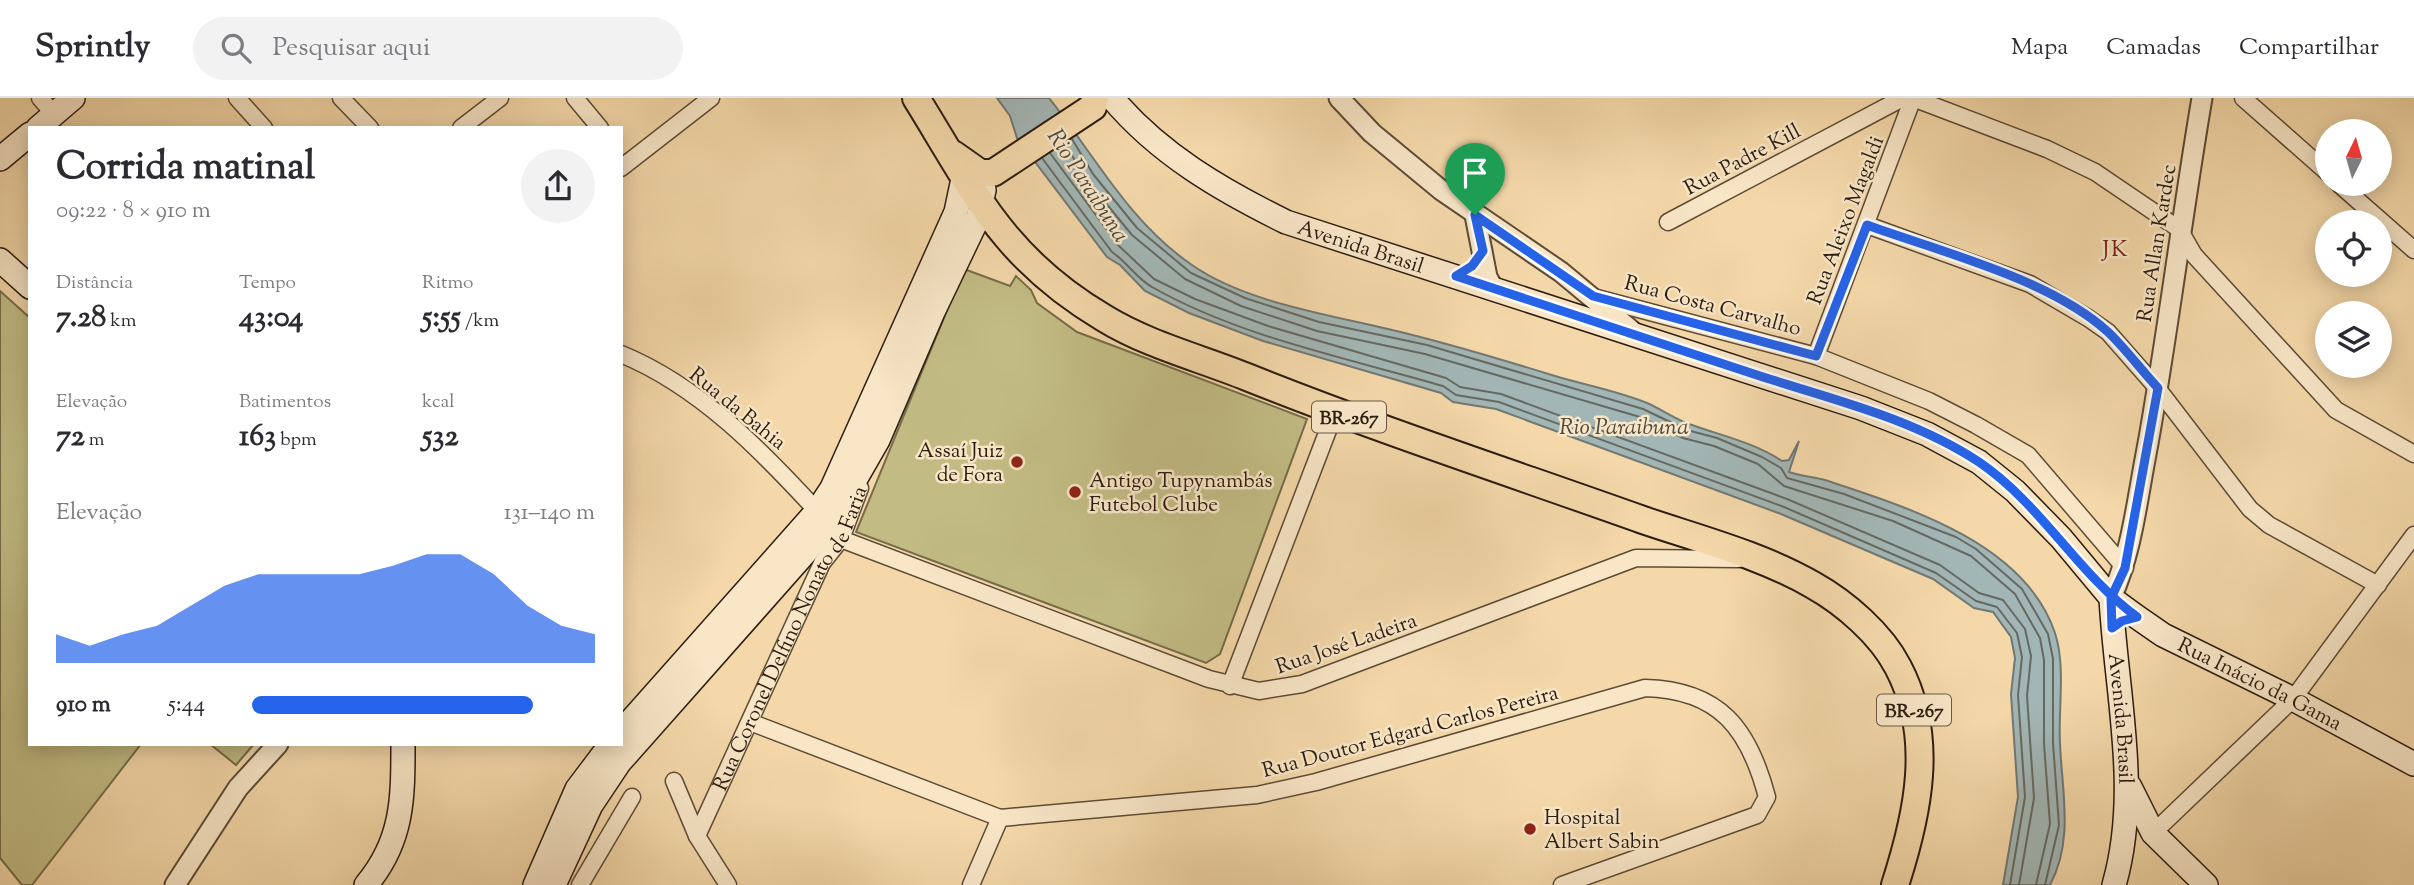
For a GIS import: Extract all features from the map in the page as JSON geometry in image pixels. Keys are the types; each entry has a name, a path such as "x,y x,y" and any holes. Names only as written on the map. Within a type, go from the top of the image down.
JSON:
{"highway":[{"name":"BR-267","path":"916,98 963,178 999,231 1049,282 1105,319 1163,345 1335,412 1753,559 1801,578 1836,600 1880,641 1898,666 1914,710 1920,753 1913,827 1895,885"},
{"path":"947,148 979,173 999,169 1102,106"},
{"name":"BR-267","path":"999,169 990,199 999,231"}],"main road":[{"path":"44,113 73,98"},
{"name":"Avenida Brasil","path":"1102,106 1229,194 1286,222 1895,420 1954,447 2015,491 2061,538 2111,598 2128,781 2116,877"},
{"path":"0,159 28,136"},
{"name":"Rua Coronel Delfino Nonato de Faria","path":"828,526 846,457 923,309 978,218 980,204 999,169"},
{"name":"Rua Coronel Delfino Nonato de Faria","path":"828,526 878,440 956,212 963,178"},
{"path":"0,260 28,285"},
{"path":"623,730 828,526"},
{"name":"Rua Inácio da Gama","path":"2111,598 2163,635 2293,699 2414,764"},
{"path":"2112,628 2122,621 2137,617"},
{"path":"554,885 591,805 607,779 729,623"},
{"path":"366,885 382,866 398,830 403,746"},
{"path":"534,885 578,789 610,746"},
{"path":"2128,781 2153,833 2206,885"},
{"path":"2116,877 2153,833"}],"street":[{"path":"237,98 262,126"},
{"path":"341,98 368,126"},
{"path":"464,126 500,98"},
{"path":"575,98 598,126"},
{"path":"624,161 711,98"},
{"name":"Rua Costa Carvalho","path":"1339,98 1372,133 1475,215 1593,296 1622,324 1647,339"},
{"path":"1912,98 2047,149 2095,172 2179,229 2194,255 2336,410 2414,454"},
{"name":"Rua Padre Kill","path":"1668,222 1899,100 1912,98"},
{"name":"Rua Aleixo Magaldi","path":"1816,356 1867,225 1912,98"},
{"name":"Rua Allan Kardec","path":"2111,598 2125,568 2158,388 2179,229 2202,98"},
{"path":"2243,98 2315,162"},
{"path":"2353,196 2414,250"},
{"path":"1475,215 1487,277 1493,288"},
{"path":"1867,225 2030,284 2108,332 2158,388 2250,509 2269,525 2378,585"},
{"path":"1456,276 1472,266 1483,251"},
{"name":"Rua Costa Carvalho","path":"1593,296 1816,356 1929,401 2028,455 2125,568"},
{"name":"Rua da Bahia","path":"623,355 680,386 766,454 828,526"},
{"path":"1230,686 1335,412"},
{"name":"Rua José Ladeira","path":"828,526 1230,686 1259,691 1302,684 1636,558 1753,559"},
{"name":"Rua Coronel Delfino Nonato de Faria","path":"697,836 822,563 828,526"},
{"path":"2153,833 2293,699 2414,535"},
{"name":"Rua Doutor Edgard Carlos Pereira","path":"750,722 1000,818 1038,812 1257,795 1316,782 1645,688 1673,689 1702,698 1724,712 1743,735 1760,769 1768,797 1757,815 1562,885"},
{"path":"175,885 238,788 276,746"},
{"path":"674,781 697,836 728,885"},
{"path":"580,885 632,797"},
{"path":"971,885 1000,818"}],"shaded area":[{"name":"Antigo Tupynambás Futebol Clube","path":"964,269 1010,286 1016,276 1031,290 1037,303 1077,332 1307,419 1220,654 1206,663 856,532"},
{"path":"0,291 28,316 28,746 139,746 32,885 22,885 0,858"},
{"path":"212,746 252,746 236,765"}],"water":[{"name":"Rio Paraibuna","path":"997,98 1049,98 1131,209 1170,248 1213,278 1261,298 1430,339 1625,395 1689,424 1749,444 1782,461 1789,460 1799,441 1789,472 1825,480 1891,503 1960,533 1991,552 2018,575 2040,602 2055,633 2058,646 2065,816 2062,851 2050,885 2003,885 2018,797 2011,694 2015,658 2011,637 1993,612 1974,608 1933,579 1781,514 1496,409 1453,402 1441,393 1263,341 1189,313 1145,291 1120,265 1107,257 1017,138 1010,116"}],"place":[{"name":"Assaí Juiz de Fora","path":"1017,462"},
{"name":"Antigo Tupynambás Futebol Clube","path":"1075,492"},
{"name":"Hospital Albert Sabin","path":"1530,829"}],"district":[{"name":"JK","path":"2116,248"}],"route":[{"path":"1475,215 1483,251 1472,266 1456,276 1861,408 1954,447 1979,462 2015,491 2061,538 2111,598 2137,617 2122,621 2112,628 2111,598 2125,568 2158,388 2108,332 2088,318 2030,284 1867,225 1816,356 1593,296 1475,215"}]}
